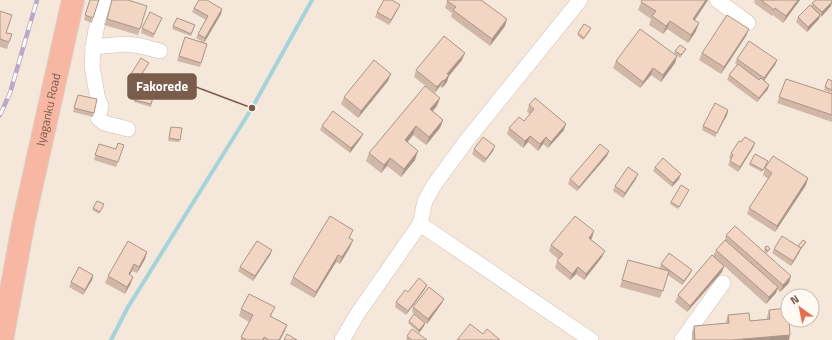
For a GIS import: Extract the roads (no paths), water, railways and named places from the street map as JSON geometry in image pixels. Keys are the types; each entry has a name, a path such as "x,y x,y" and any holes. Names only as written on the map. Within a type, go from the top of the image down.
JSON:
{"highway":[{"name":"Iyaganku Road","path":"2,340 24,220 73,0"},
{"name":"Iyaganku Road","path":"0,272 24,220"}],"street":[{"path":"104,0 96,30 92,66 98,100 101,106 98,118 104,123 128,128"},
{"path":"342,340 358,313 420,224 425,201 434,185 467,140 580,0"},
{"path":"717,0 748,23"},
{"path":"93,47 126,44 160,51"},
{"path":"420,224 591,340"},
{"path":"682,340 723,283"}],"waterway":[{"path":"111,340 128,307 252,108 312,0"}],"railway":[{"path":"0,115 10,93 37,0"}],"place":[{"name":"Fakorede","path":"252,108"}]}
